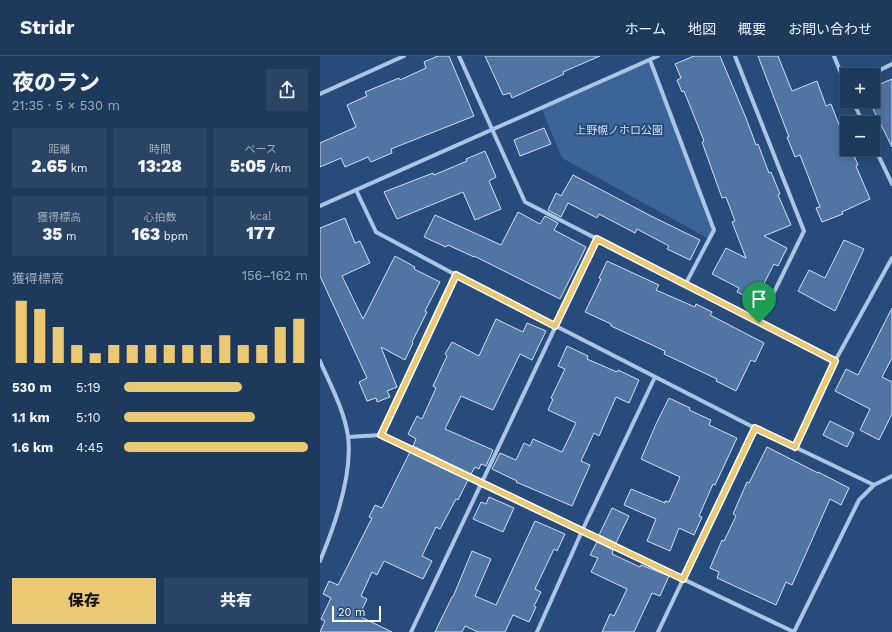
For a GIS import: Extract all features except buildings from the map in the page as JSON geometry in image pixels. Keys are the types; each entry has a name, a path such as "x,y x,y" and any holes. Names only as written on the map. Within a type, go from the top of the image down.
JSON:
{"street":[{"path":"320,94 404,56"},
{"path":"458,56 525,202 835,361"},
{"path":"320,206 658,56"},
{"path":"735,56 804,231 759,323"},
{"path":"834,56 840,70"},
{"path":"650,60 714,230 685,285"},
{"path":"880,70 892,64"},
{"path":"879,156 892,184"},
{"path":"356,190 376,232 456,275 755,428 874,485"},
{"path":"411,632 597,239"},
{"path":"795,447 835,361 892,258"},
{"path":"381,435 456,275"},
{"path":"320,362 339,404 348,437 348,475 320,561"},
{"path":"537,632 582,531 655,376"},
{"path":"658,632 755,428"},
{"path":"348,437 381,435 794,632 859,500 874,485 892,476"}],"green space":[{"name":"上野幌ノホロ公園","path":"650,60 714,230 709,239 562,158 541,107"}],"route":[{"path":"597,239 759,323 835,361 795,447 755,428 683,579 381,435 456,275 555,326 597,239"}]}
